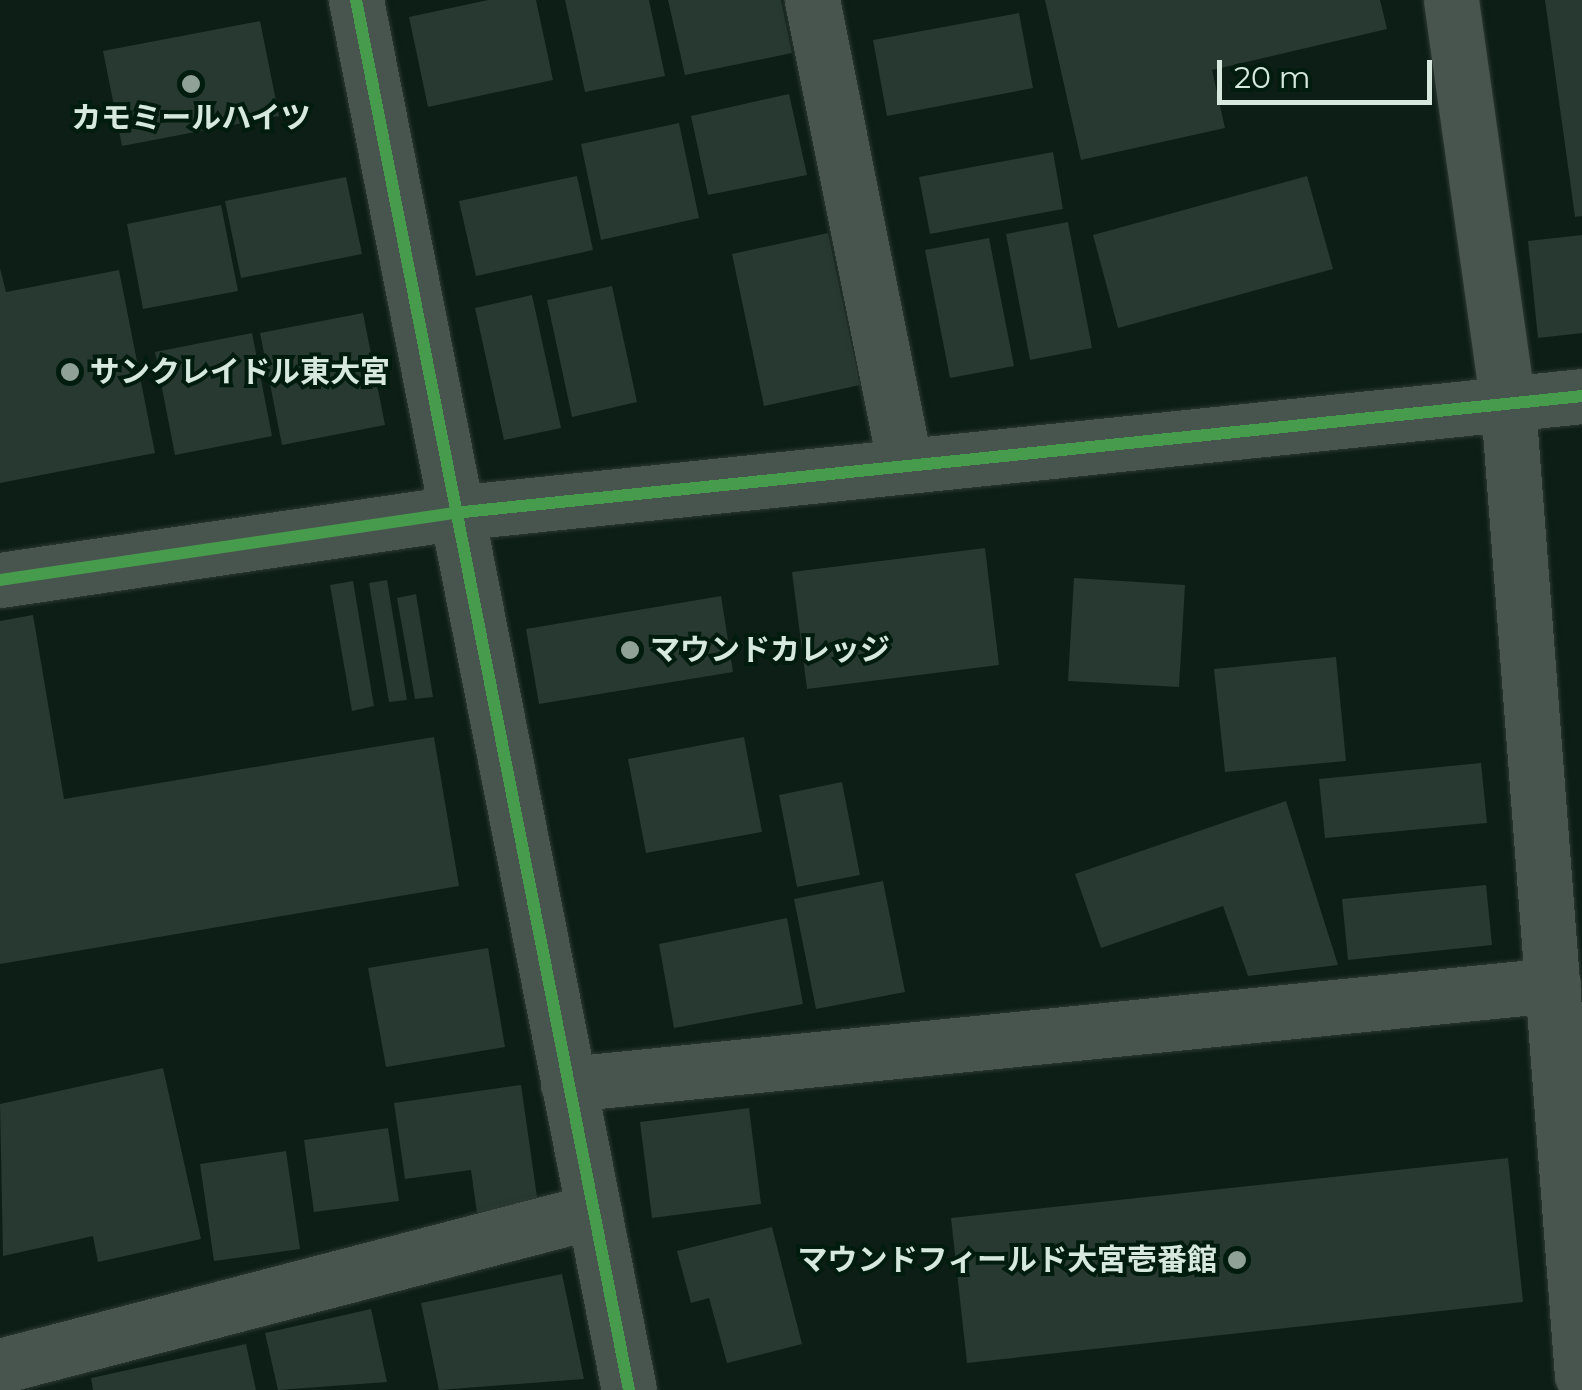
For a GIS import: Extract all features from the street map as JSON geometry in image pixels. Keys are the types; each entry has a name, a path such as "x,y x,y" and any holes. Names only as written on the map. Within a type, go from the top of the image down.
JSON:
{"street":[{"path":"356,0 629,1390"},
{"path":"812,0 906,464"},
{"path":"1451,0 1508,405 1582,1375"},
{"path":"0,580 454,514 1582,396"},
{"path":"568,1084 1553,985"},
{"path":"0,1366 594,1211"}],"building":[{"path":"488,0 536,0 553,80 428,107 409,17"},
{"path":"565,0 649,0 665,76 585,92"},
{"path":"668,0 781,0 792,53 685,75"},
{"path":"1045,0 1380,0 1387,29 1212,70 1225,128 1081,160"},
{"path":"1545,0 1582,0 1582,216 1575,217"},
{"path":"1019,13 1033,88 887,116 873,40"},
{"name":"カモミールハイツ","path":"260,21 279,116 122,146 103,51"},
{"path":"789,94 807,175 708,195 691,116"},
{"path":"679,123 699,218 601,240 581,144"},
{"path":"1053,152 1063,209 930,234 919,177"},
{"path":"577,176 593,250 476,276 459,201"},
{"path":"1307,176 1333,269 1118,328 1093,235"},
{"path":"346,177 362,254 241,278 225,201"},
{"path":"221,205 238,291 143,309 127,224"},
{"path":"1068,222 1092,348 1030,360 1006,234"},
{"path":"828,233 860,385 764,406 732,254"},
{"path":"1582,235 1582,333 1538,338 1528,241"},
{"path":"989,238 1014,366 950,378 925,250"},
{"name":"サンクレイドル東大宮","path":"0,268 6,292 119,270 155,453 0,483"},
{"path":"612,286 637,402 572,417 547,300"},
{"path":"532,295 561,428 504,440 475,308"},
{"path":"363,313 385,425 282,445 260,333"},
{"path":"252,333 272,436 175,455 155,352"},
{"path":"985,548 999,665 807,689 792,572"},
{"path":"1074,578 1185,585 1179,687 1068,681"},
{"path":"387,580 407,700 389,702 369,583"},
{"path":"353,581 374,706 352,711 330,585"},
{"path":"416,594 433,697 415,699 397,598"},
{"name":"マウンドカレッジ","path":"721,596 733,672 539,704 526,629"},
{"path":"33,615 64,799 434,737 459,886 0,964 0,621"},
{"path":"1336,657 1346,761 1225,772 1214,669"},
{"path":"744,737 762,832 646,853 628,759"},
{"path":"1481,763 1487,823 1325,838 1319,779"},
{"path":"842,782 860,875 797,887 779,795"},
{"path":"1286,801 1338,965 1248,976 1223,906 1101,948 1075,874"},
{"path":"883,881 905,992 816,1009 794,899"},
{"path":"1486,885 1492,945 1348,960 1342,899"},
{"path":"787,918 803,1004 674,1028 659,944"},
{"path":"488,948 505,1047 386,1067 368,968"},
{"path":"163,1068 201,1239 98,1262 93,1236 3,1256 0,1104"},
{"path":"521,1085 538,1204 477,1213 471,1170 405,1179 394,1103"},
{"path":"749,1108 761,1204 652,1218 640,1122"},
{"path":"388,1128 399,1201 314,1212 304,1140"},
{"path":"286,1151 300,1249 214,1261 200,1164"},
{"name":"マウンドフィールド大宮壱番館","path":"1508,1158 1523,1302 967,1363 951,1218"},
{"path":"772,1227 802,1344 727,1363 709,1298 691,1303 677,1251"},
{"path":"562,1274 584,1379 439,1390 421,1303"},
{"path":"371,1309 387,1382 278,1390 265,1333"},
{"path":"246,1344 256,1390 93,1390 91,1378"}],"cycle path":[{"path":"356,0 629,1390"},
{"path":"0,580 454,513 1582,396"}],"place":[{"name":"カモミールハイツ","path":"191,84"},
{"name":"サンクレイドル東大宮","path":"70,372"},
{"name":"マウンドカレッジ","path":"630,650"},
{"name":"マウンドフィールド大宮壱番館","path":"1237,1260"}]}
